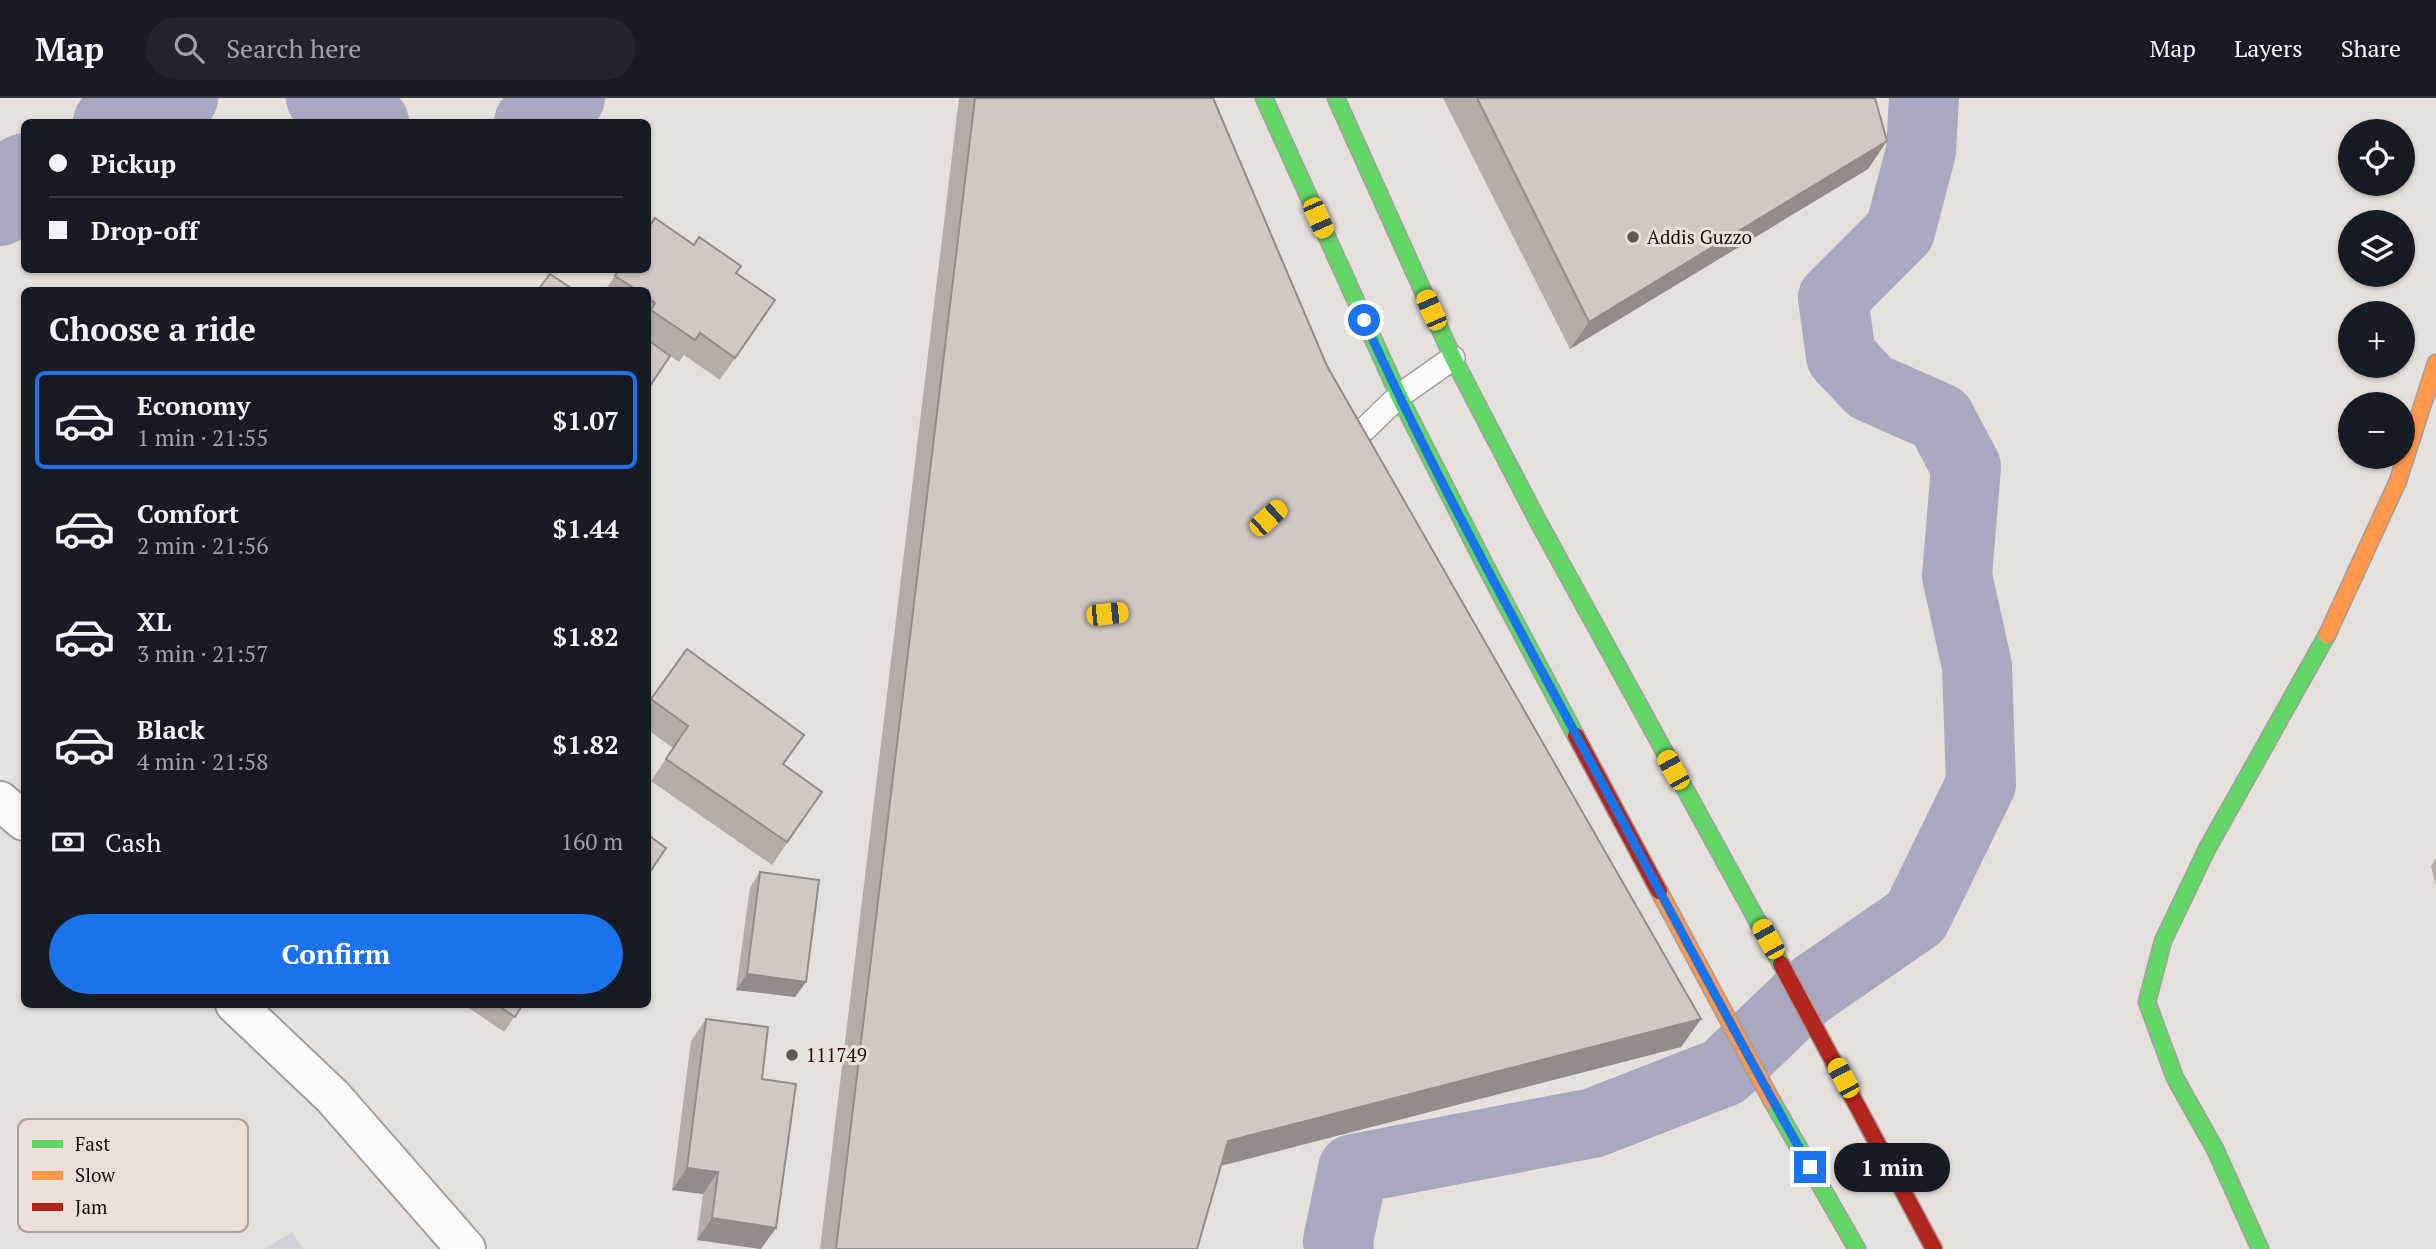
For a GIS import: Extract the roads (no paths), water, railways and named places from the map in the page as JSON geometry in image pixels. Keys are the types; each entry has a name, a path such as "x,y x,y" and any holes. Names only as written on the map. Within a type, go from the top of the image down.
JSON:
{"main road":[{"path":"1264,98 1399,397 1492,579 1771,1099 1857,1249"},
{"path":"1336,98 1453,358 1552,547 1780,961 1934,1249"},
{"path":"2260,1249 2215,1149 2175,1078 2147,1002 2163,941 2196,872 2326,637 2398,481 2436,363"}],"street":[{"path":"0,801 21,818"},
{"path":"238,1008 332,1097 466,1249"}],"lane":[{"path":"1331,461 1399,397 1453,358"}],"waterway":[{"path":"114,119 145,102 183,98"},
{"path":"321,98 367,119"},
{"path":"534,119 570,98"},
{"path":"1339,1249 1338,1241 1353,1169 1593,1123 1724,1072 1806,993 1916,917 1981,784 1977,666 1957,576 1966,467 1940,418 1870,387 1841,356 1833,298 1900,231 1921,151 1924,98"},
{"path":"0,211 14,174 21,170"}],"place":[{"name":"Addis Guzzo","path":"1633,237"},
{"name":"111749","path":"792,1055"}]}
